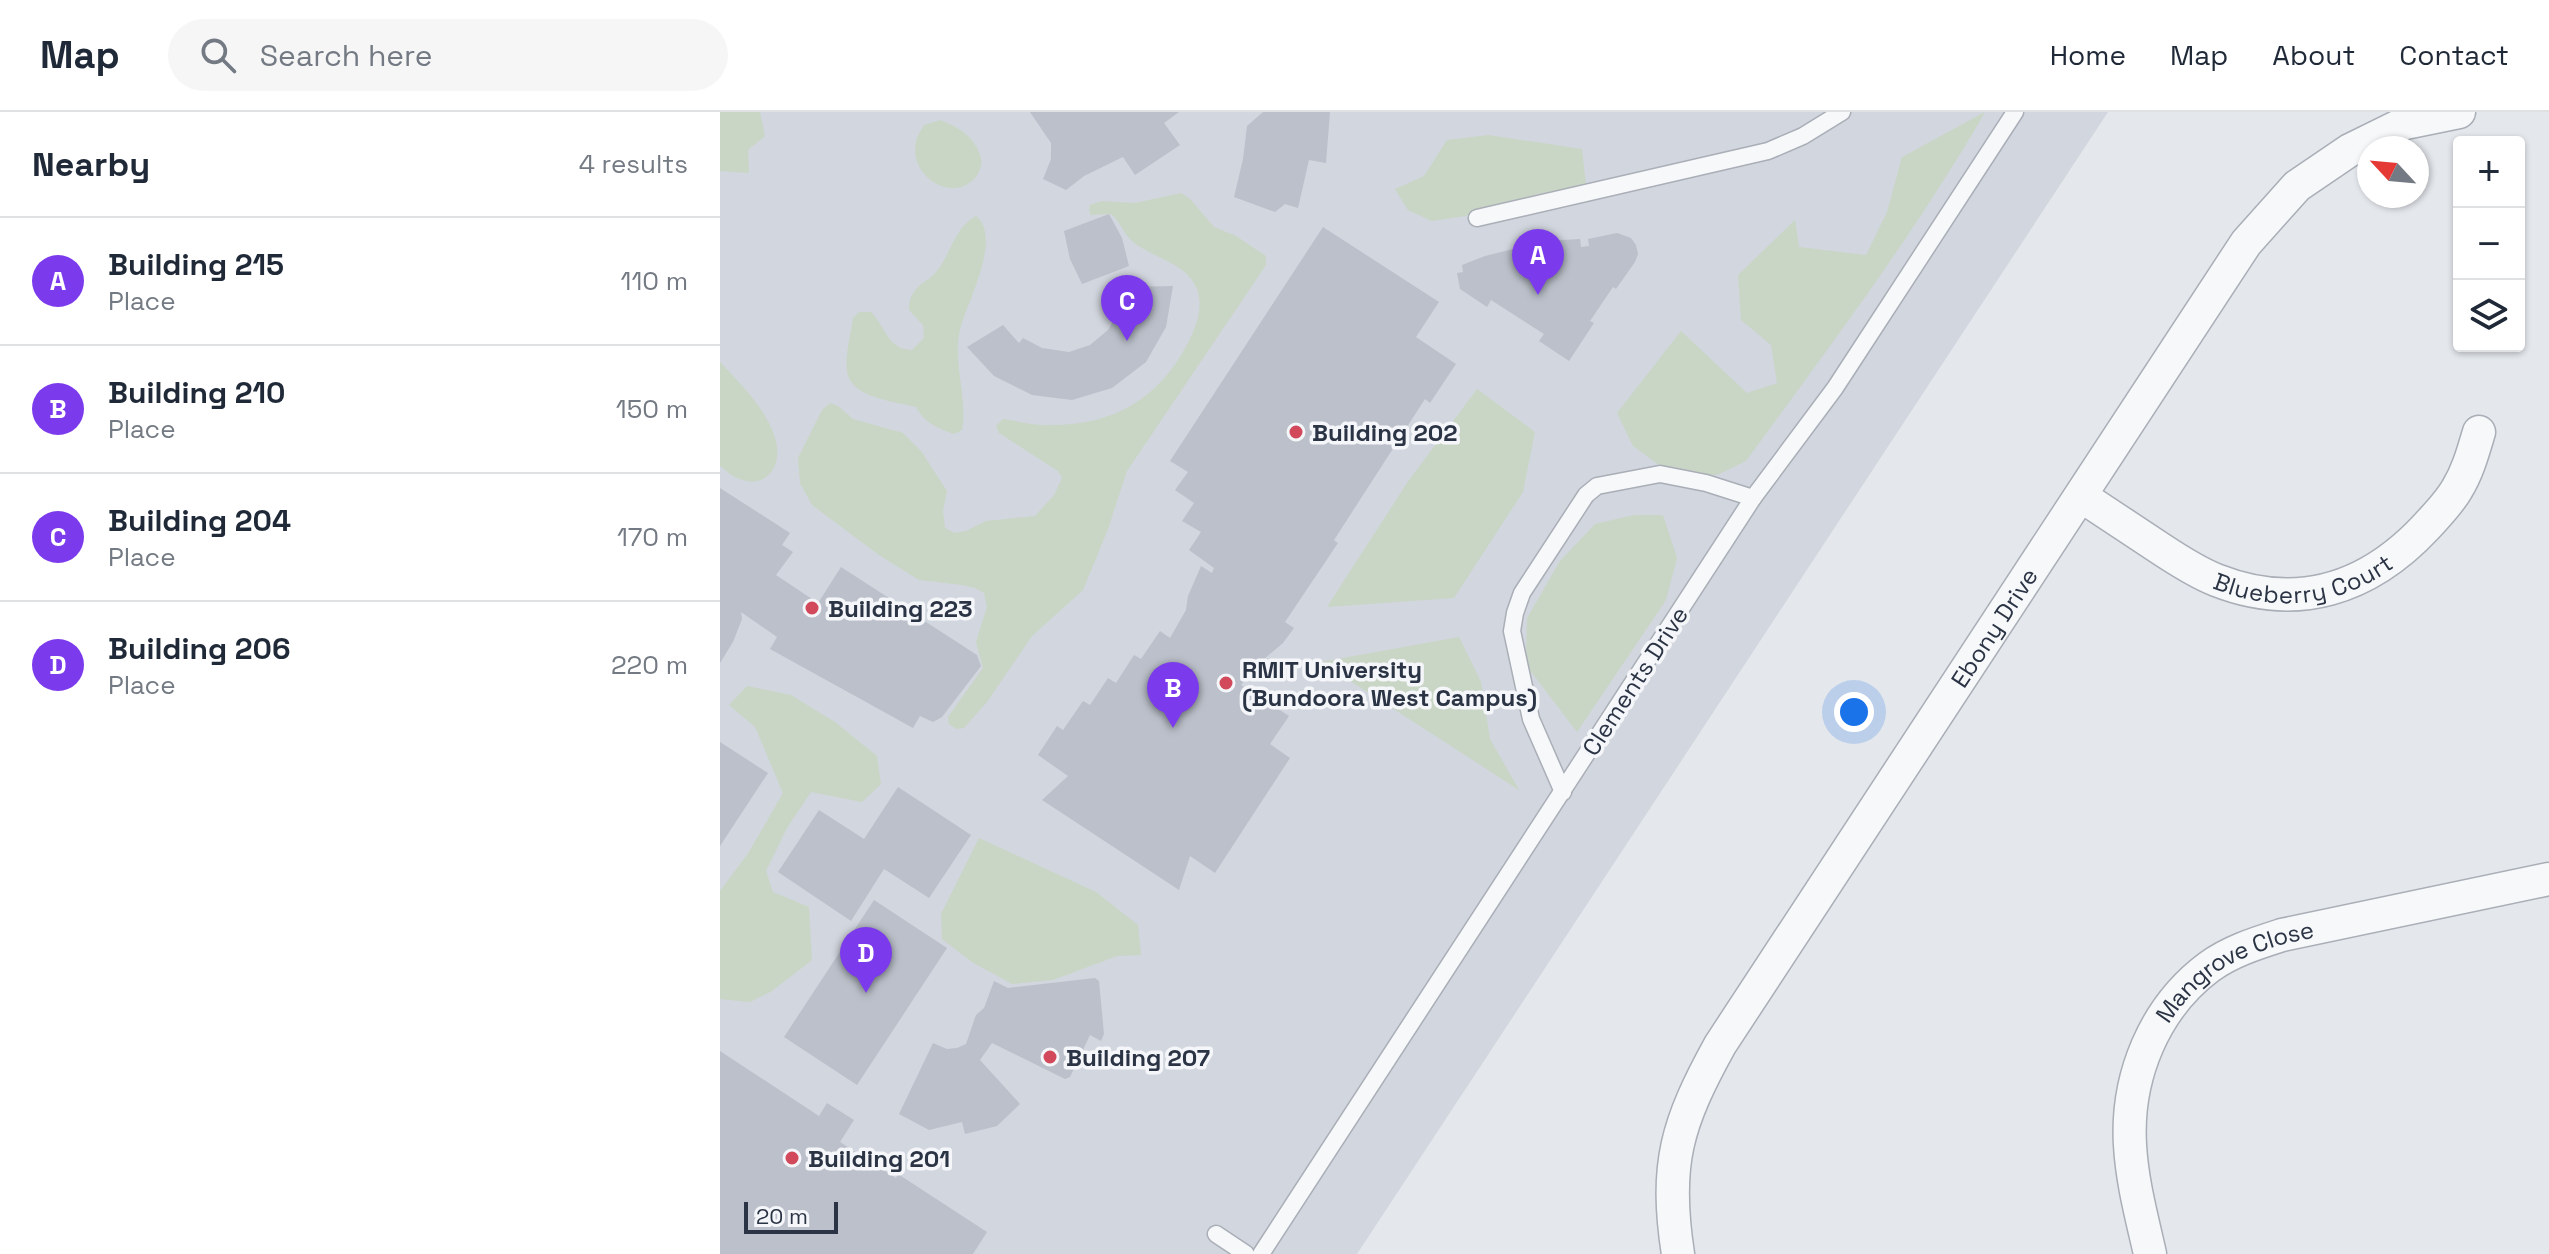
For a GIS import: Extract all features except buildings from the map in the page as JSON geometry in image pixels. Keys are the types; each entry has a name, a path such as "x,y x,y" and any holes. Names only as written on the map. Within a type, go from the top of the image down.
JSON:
{"street":[{"name":"Ebony Drive","path":"1678,1254 1671,1189 1675,1150 1699,1082 1728,1032 2246,243 2297,186 2323,167 2404,118 2459,112"},
{"name":"Blueberry Court","path":"2081,496 2214,580 2275,595 2301,596 2322,592 2368,575 2393,559 2426,527 2457,489 2470,463 2479,432"},
{"name":"Mangrove Close","path":"2150,1254 2135,1185 2130,1111 2145,1051 2161,1019 2187,987 2210,967 2247,946 2282,935 2549,879"}],"lane":[{"path":"1477,218 1768,151 1803,136 1842,112"},
{"name":"Clements Drive","path":"1261,1254 1753,498 1835,388 2015,112"},
{"path":"1563,792 1531,719 1512,631 1522,593 1539,565 1586,495 1597,486 1660,474 1706,483 1753,498"},
{"path":"1216,1234 1246,1254"}],"shaded area":[{"name":"RMIT University (Bundoora West Campus)","path":"720,112 2108,112 1357,1254 720,1254"}],"green space":[{"path":"720,112 760,112 765,136 748,150 749,173 720,171"},
{"path":"1985,112 1901,246 1746,461 1717,475 1673,475 1633,446 1617,413 1681,331 1747,393 1777,383 1771,345 1741,320 1738,275 1795,220 1799,247 1866,255 1887,212 1902,157"},
{"path":"940,120 964,133 980,155 979,172 966,185 946,187 930,180 916,159 917,140 924,125"},
{"path":"1488,135 1582,149 1586,186 1538,194 1466,216 1432,221 1408,210 1395,189 1424,176 1447,140"},
{"path":"1181,193 1214,227 1236,236 1266,256 1266,265 1127,471 1083,590 1032,636 987,702 964,728 956,729 949,724 948,717 983,668 976,642 987,607 984,593 962,585 919,580 879,555 812,505 800,483 798,458 822,410 830,403 853,419 903,433 921,451 947,491 943,511 945,528 954,533 986,521 1035,516 1054,495 1062,478 1058,471 999,433 996,426 1003,419 1039,425 1074,424 1095,420 1133,404 1149,393 1177,361 1192,334 1199,312 1199,297 1189,276 1133,242 1111,214 1091,215 1090,205 1102,201 1135,203"},
{"path":"976,216 986,238 985,253 958,339 963,417 962,430 954,434 932,424 916,407 874,397 856,387 847,370 847,357 853,318 859,312 871,312 892,341 904,349 912,350 924,338 923,325 909,310 911,298 919,286 937,271 958,234"},
{"path":"720,362 759,407 771,427 777,458 770,474 763,479 746,481 720,466"},
{"path":"1477,389 1535,432 1523,492 1454,598 1327,607 1407,483"},
{"path":"1634,515 1663,515 1677,558 1666,600 1577,732 1526,665 1527,618 1560,561 1595,524"},
{"path":"1459,637 1481,682 1490,739 1519,790 1321,662"},
{"path":"747,686 791,695 835,722 877,756 881,784 862,802 811,792 787,828 766,871 773,892 809,907 812,960 772,991 750,1002 720,999 720,891 749,852 783,793 755,727 729,705"},
{"path":"979,838 1096,892 1138,925 1141,955 1117,956 1053,980 1012,984 972,962 942,939 941,914"}],"place":[{"name":"Building 215","path":"1538,295"},
{"name":"Building 204","path":"1127,341"},
{"name":"Building 202","path":"1296,432"},
{"name":"Building 223","path":"812,608"},
{"name":"RMIT University (Bundoora West Campus)","path":"1226,683"},
{"name":"Building 210","path":"1173,728"},
{"name":"Building 206","path":"866,993"},
{"name":"Building 207","path":"1050,1057"},
{"name":"Building 201","path":"792,1158"}]}
